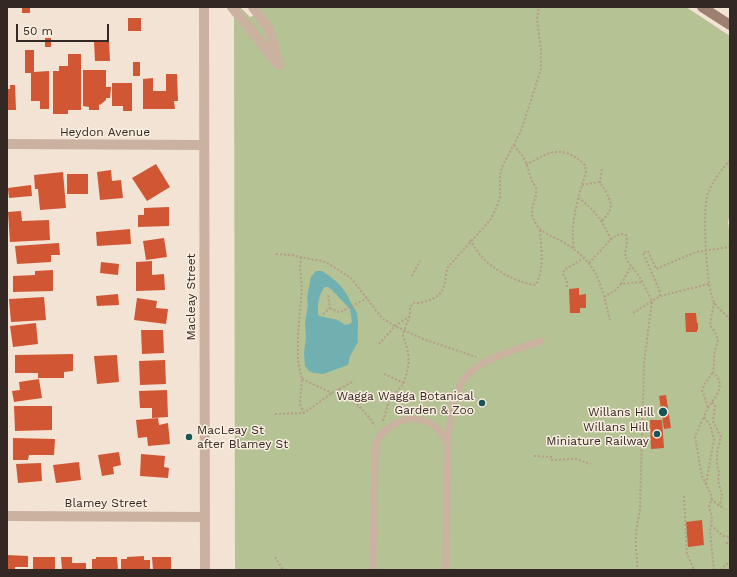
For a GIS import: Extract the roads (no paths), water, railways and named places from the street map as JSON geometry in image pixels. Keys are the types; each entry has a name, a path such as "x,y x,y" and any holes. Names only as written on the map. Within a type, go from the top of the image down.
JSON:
{"street":[{"name":"Macleay Street","path":"202,7 204,145 205,570"},
{"path":"232,7 279,65 269,29 253,7"},
{"path":"702,7 730,25"},
{"name":"Heydon Avenue","path":"7,144 204,145"},
{"name":"Blamey Street","path":"7,516 205,516"}],"lane":[{"path":"445,570 448,458 447,443 456,395 468,373 488,361 541,341"},
{"path":"372,570 375,459 379,436 391,426 404,420 411,419 430,423 440,431 447,443"}],"water":[{"path":"316,271 322,271 336,281 346,293 358,317 358,342 350,356 348,365 323,374 309,371 305,366 305,323 308,305 307,298 311,277","holes":["328,287 350,309 352,322 350,324 345,325 338,320 319,316 318,309 320,297 323,289"]}],"place":[{"name":"Wagga Wagga Botanical Garden & Zoo","path":"482,403"},
{"name":"Willans Hill","path":"663,412"},
{"name":"Willans Hill Miniature Railway","path":"657,434"},
{"name":"MacLeay St after Blamey St","path":"189,437"}]}
